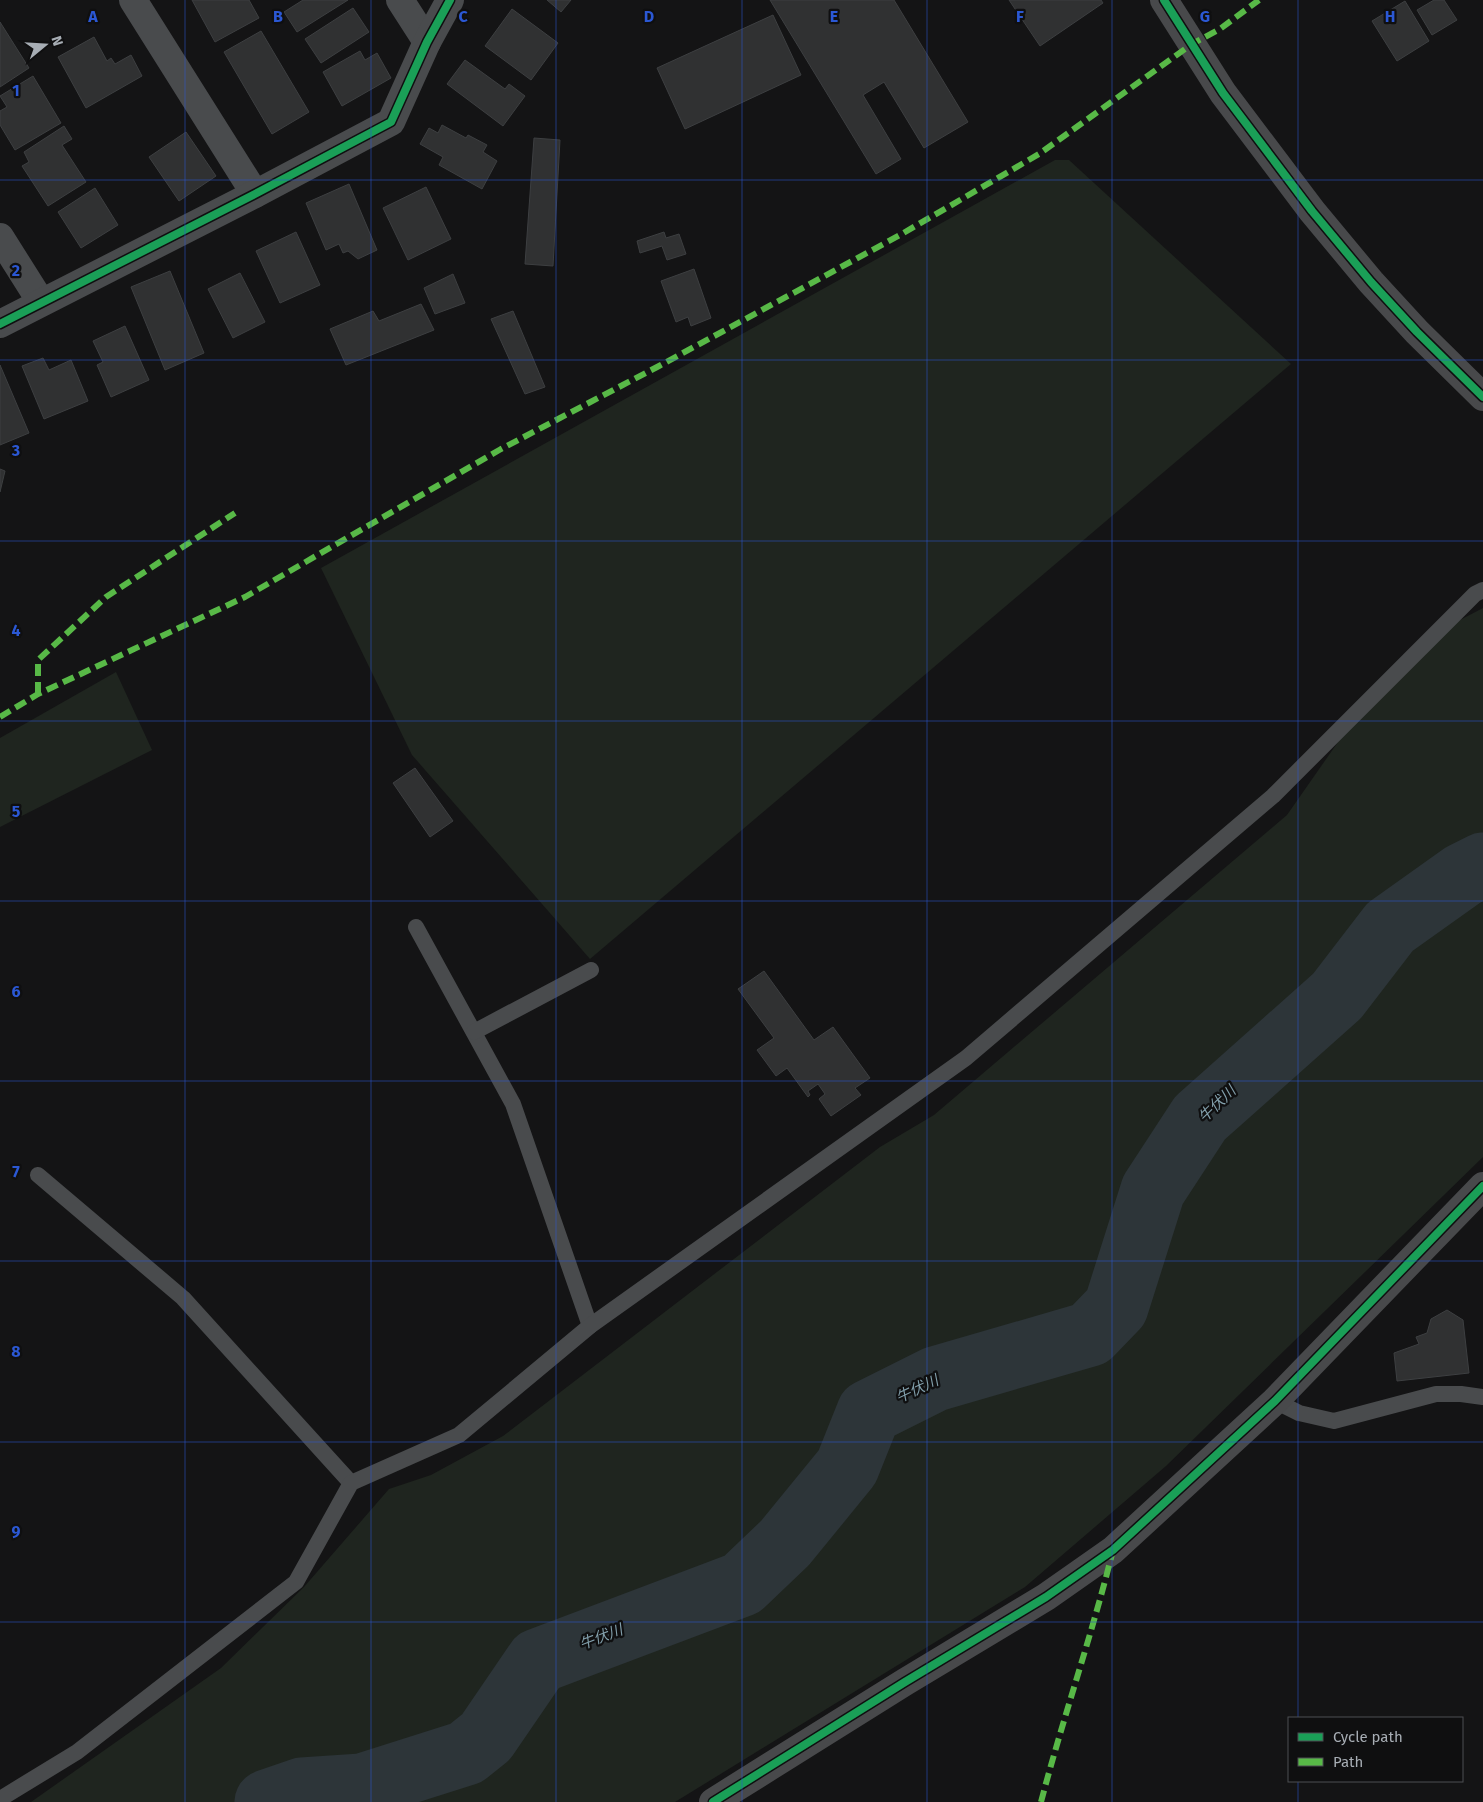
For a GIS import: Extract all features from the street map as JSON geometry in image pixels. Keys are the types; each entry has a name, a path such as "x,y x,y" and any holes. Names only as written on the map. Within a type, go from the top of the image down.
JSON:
{"street":[{"path":"133,0 255,194"},
{"path":"400,0 427,42"},
{"path":"0,324 255,194 391,122 427,42 450,0"},
{"path":"1164,0 1223,93 1312,211 1417,332 1483,397"},
{"path":"0,237 41,302"},
{"path":"713,1802 905,1682 1046,1597 1113,1550 1275,1401 1483,1186"}],"lane":[{"path":"0,1799 77,1752 296,1582 351,1483 459,1435 590,1326 966,1058 1273,796 1475,594 1483,590"},
{"path":"416,927 513,1104 590,1326"},
{"path":"474,1032 591,970"},
{"path":"38,1175 182,1298 351,1483"},
{"path":"1275,1401 1298,1413 1334,1421 1436,1394 1461,1394 1483,1397"}],"shaded area":[{"path":"1055,160 1069,160 1291,364 590,959 412,755 321,568"},
{"path":"1483,608 1483,1157 1166,1466 1025,1587 675,1802 31,1802 221,1668 304,1587 389,1489 431,1475 503,1436 880,1147 934,1115 1287,815 1359,712 1439,631"},
{"path":"116,672 152,750 0,827 0,738"}],"building":[{"path":"192,0 249,0 259,18 215,42"},
{"path":"303,0 348,0 297,32 284,12"},
{"path":"547,0 571,0 561,12"},
{"path":"770,0 894,0 968,122 924,148 884,82 863,95 901,159 876,174"},
{"path":"1009,0 1101,0 1103,3 1040,46"},
{"path":"1434,0 1444,0 1457,20 1432,35 1417,10"},
{"path":"1405,1 1429,41 1397,61 1372,21"},
{"path":"353,8 369,32 321,63 305,39"},
{"path":"512,9 558,43 531,80 485,46"},
{"path":"773,15 801,75 685,129 657,68"},
{"path":"0,22 29,68 0,87"},
{"path":"261,31 309,112 272,134 224,52"},
{"path":"94,37 107,61 111,58 115,64 131,55 142,76 86,108 58,57"},
{"path":"360,51 365,60 377,53 391,78 342,106 323,72"},
{"path":"465,60 505,89 509,84 525,96 503,126 447,84"},
{"path":"33,76 61,123 15,150 0,125 0,111 7,107 0,96"},
{"path":"442,125 466,138 468,135 487,145 483,152 497,161 482,189 439,165 443,157 420,144 429,128 438,133"},
{"path":"64,126 72,139 62,145 86,182 48,206 22,166 29,162 24,152"},
{"path":"186,132 216,176 179,201 149,157"},
{"path":"534,138 560,140 553,266 525,264"},
{"path":"349,184 377,250 358,259 348,251 343,253 339,244 326,250 306,203"},
{"path":"426,187 451,239 408,260 383,208"},
{"path":"95,188 118,225 81,248 58,212"},
{"path":"296,232 320,285 280,303 256,251"},
{"path":"664,232 666,238 679,234 686,254 667,260 662,246 640,253 637,241"},
{"path":"694,269 711,318 691,326 688,317 676,322 661,281"},
{"path":"170,271 204,353 165,370 131,287"},
{"path":"240,273 265,322 233,338 208,289"},
{"path":"453,274 465,303 435,314 424,288"},
{"path":"421,304 434,330 346,365 330,329 373,311 379,321"},
{"path":"513,311 545,387 525,394 491,319"},
{"path":"125,326 149,380 111,397 97,365 103,362 93,341"},
{"path":"43,358 49,370 71,360 88,401 44,419 22,366"},
{"path":"0,365 29,433 0,445"},
{"path":"0,469 5,471 0,492"},
{"path":"415,768 453,821 430,837 393,783"},
{"path":"764,971 814,1040 833,1027 870,1078 855,1088 861,1095 831,1116 819,1099 825,1094 818,1084 808,1091 810,1095 808,1097 787,1068 776,1076 757,1050 774,1038 738,989"},
{"path":"1447,1310 1463,1320 1469,1373 1397,1381 1394,1353 1419,1344 1416,1337 1427,1333 1431,1319"}],"waterway":[{"name":"牛伏川","path":"267,1802 302,1790 362,1786 466,1753 486,1737 538,1661 742,1584 785,1543 847,1467 869,1412 935,1379 1090,1334 1116,1307 1153,1190 1200,1118 1337,996 1390,927 1463,875 1483,865"}],"marked path":[{"path":"0,717 38,694 245,597 501,449 659,366 900,235 1039,154 1192,44 1220,29 1259,0"},
{"path":"38,694 38,660 106,597 235,513"},
{"path":"1041,1802 1113,1550"}],"cycle path":[{"path":"0,324 255,194 391,122 427,42 450,0"},
{"path":"1164,0 1223,93 1312,211 1371,282 1417,332 1483,397"},
{"path":"713,1802 905,1682 1046,1597 1113,1550 1275,1401 1483,1186"}]}
